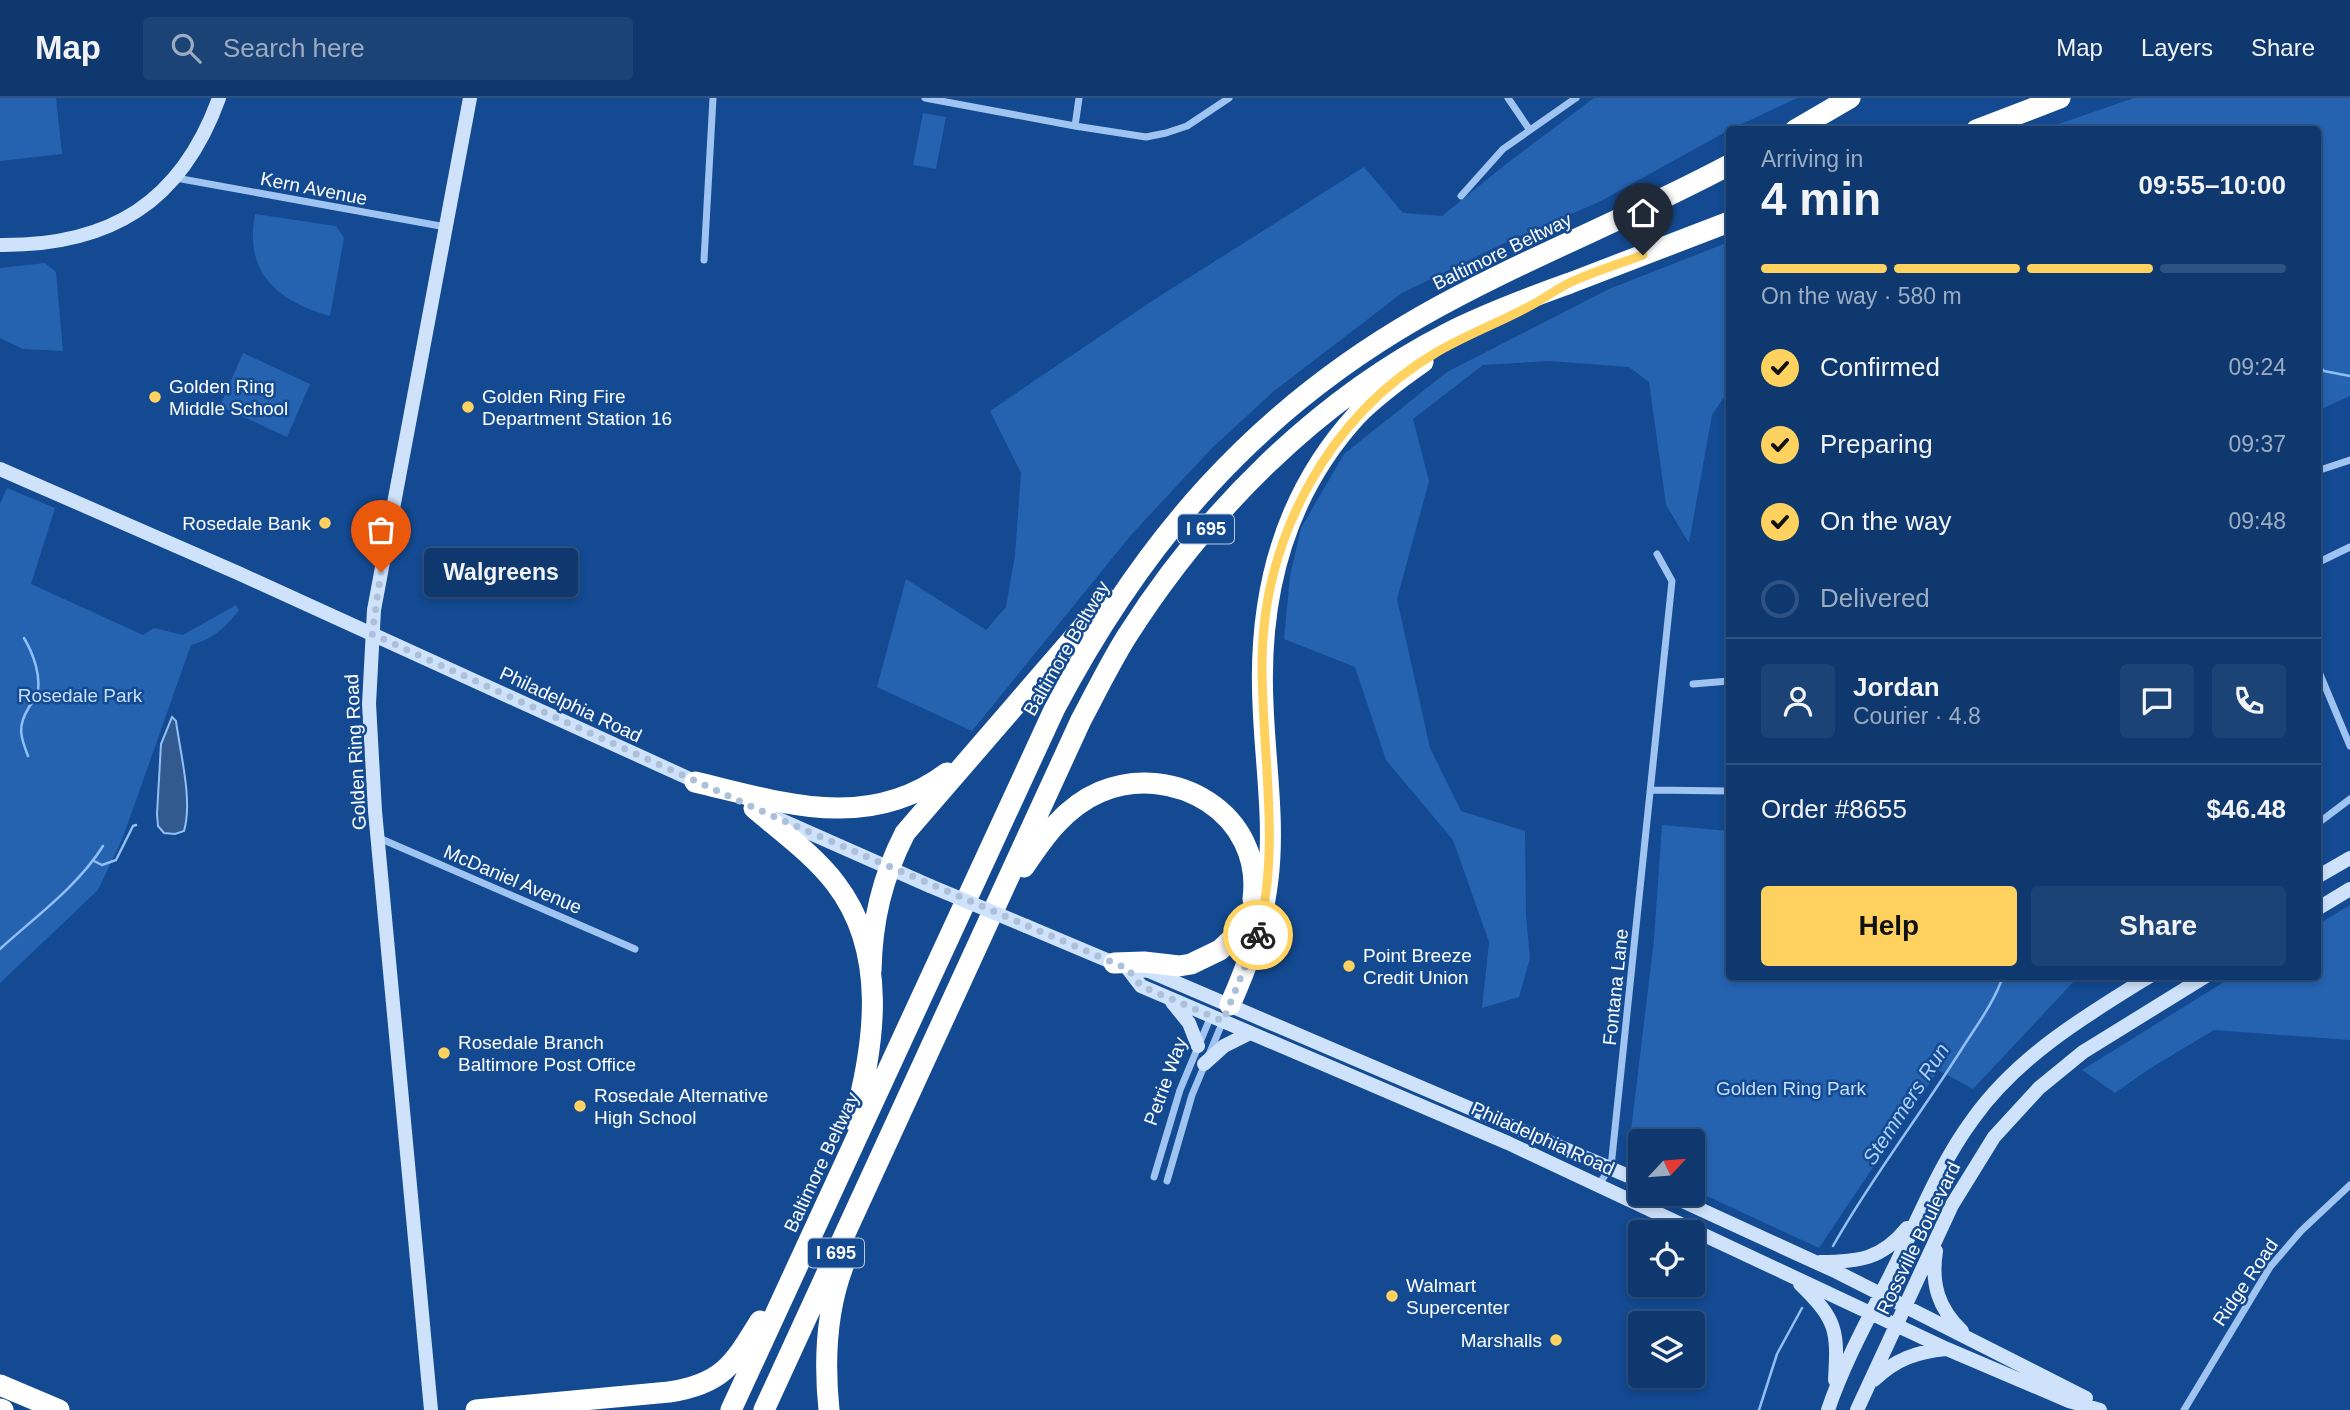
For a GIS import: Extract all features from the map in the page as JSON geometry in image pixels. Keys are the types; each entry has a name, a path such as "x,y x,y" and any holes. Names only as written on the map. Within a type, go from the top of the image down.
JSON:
{"highway":[{"path":"1793,126 1834,98"},
{"path":"1802,126 1850,98"},
{"path":"1986,126 2060,98"},
{"name":"Baltimore Beltway","path":"731,1410 1055,710 1085,653 1139,568 1187,508 1233,459 1304,396 1367,350 1421,316 1473,289 1726,167"},
{"name":"I 695","path":"764,1410 1041,804 1107,671 1168,576 1215,519 1254,478 1314,424 1399,361 1489,313 1726,223"},
{"path":"1220,1011 1258,932 1269,876 1263,631 1272,579 1297,507 1319,467 1346,429 1383,391 1437,352 1528,307 1569,283"},
{"path":"838,1180 868,1064 875,916 890,868 905,833 1093,613 1139,568"},
{"path":"695,782 799,806 844,809 869,806 907,795 941,777 976,751"},
{"path":"992,915 1045,837 1069,811 1087,799 1123,785 1150,784 1182,789 1227,817 1249,850 1254,869 1252,900 1220,1011"},
{"path":"754,808 815,861 837,885 859,926 871,971"},
{"path":"1121,966 1144,961 1179,966 1191,964 1220,950 1246,925"},
{"path":"829,1410 827,1357 837,1282 900,1115"},
{"path":"476,1410 668,1392 711,1380 730,1366 809,1242"},
{"path":"0,1385 59,1410"}],"main road":[{"path":"0,245 53,243 86,236 127,217 152,200 176,178 202,139 219,98"},
{"name":"Golden Ring Road","path":"431,1410 378,838 369,704 372,634 381,572 470,98"},
{"name":"Philadelphia Road","path":"0,469 930,886 1121,966 1149,971 1220,1011 1250,1032 1599,1184 1947,1349 2069,1401 2100,1410"},
{"path":"2321,875 2350,858"},
{"path":"2321,907 2350,889"},
{"name":"Philadelphia Road","path":"1121,966 1141,986 1169,998 1220,1011 1628,1175"},
{"name":"Rossville Boulevard","path":"1828,1410 1834,1390 1871,1314 1962,1135 2004,1082 2059,1034 2144,980"},
{"name":"Rossville Boulevard","path":"1857,1410 1939,1231 1994,1137 2039,1088 2083,1052 2199,980"},
{"path":"1169,998 1189,1023 1198,1046"},
{"path":"1204,1064 1224,1046 1250,1032"},
{"path":"1815,1262 1849,1262 1882,1252 1895,1242 1925,1205"},
{"path":"1693,1206 1881,1294 2109,1410"},
{"path":"1939,1231 1933,1273 1938,1298 1950,1319 1973,1341"},
{"path":"1789,1273 1824,1308 1830,1319 1838,1345 1834,1390"},
{"path":"1870,1383 1903,1357 1947,1349"}],"street":[{"path":"704,260 713,98"},
{"path":"925,98 1146,137 1187,126 1229,98"},
{"path":"1074,126 1079,98"},
{"path":"1508,98 1529,129"},
{"path":"1461,196 1503,149 1576,98"},
{"name":"Kern Avenue","path":"176,178 446,227"},
{"path":"2321,470 2350,460"},
{"path":"2321,561 2350,547"},
{"name":"Fontana Lane","path":"1599,1184 1611,1167 1672,581 1657,554"},
{"path":"2321,677 2350,746"},
{"path":"1693,684 1726,681"},
{"path":"1651,790 1726,791"},
{"path":"2321,821 2350,799"},
{"name":"McDaniel Avenue","path":"378,838 635,949"},
{"name":"Petrie Way","path":"1154,1177 1180,1090 1198,1046 1220,1011"},
{"name":"Petrie Way","path":"1167,1181 1220,1011"},
{"name":"Ridge Road","path":"2184,1410 2270,1267 2301,1231 2350,1185"}],"green space":[{"path":"0,98 56,98 62,154 0,161"},
{"path":"1594,98 1797,98 1738,126 1726,126 1726,132 1601,201 1498,246 1402,293 1274,391 1211,449 1131,535 972,731 877,687 906,579 986,630 1006,607 1015,555 1021,473 990,411 1152,301 1364,167 1403,213 1442,216"},
{"path":"2134,98 2350,98 2350,396 2321,409 2321,126 2053,126"},
{"path":"923,113 946,117 936,169 913,165"},
{"path":"255,214 336,226 344,238 330,316 294,302 268,282 255,253"},
{"path":"1726,243 1726,394 1712,415 1689,543 1666,505 1649,382 1629,367 1549,361 1483,365 1413,419 1429,481 1397,599 1430,748 1461,811 1525,831 1526,916 1530,958 1519,997 1482,1008 1489,942 1453,840 1386,760 1355,667 1284,639 1290,576 1301,528 1344,454 1447,372 1609,289"},
{"path":"45,263 56,272 63,351 23,349 0,338 0,268"},
{"path":"243,353 310,384 287,437 220,406"},
{"name":"Rosedale Park","path":"7,488 55,508 31,584 143,635 154,628 183,635 236,605 239,610 218,632 191,645 123,837 98,890 0,983 0,504"},
{"name":"Golden Ring Park","path":"1662,825 1726,831 1726,980 2075,980 1973,1089 1931,1066 1935,1075 1819,1248 1705,1195 1705,1129 1631,1129 1654,939"},
{"path":"2350,905 2350,1040 2214,1030 2115,1093 2082,1070 2227,980 2321,980 2321,923"}],"shaded area":[{"path":"172,717 176,721 187,806 184,831 175,834 164,833 158,826 157,814 161,744"}],"waterway":[{"name":"Stemmers Run","path":"2321,368 2350,376"},
{"path":"24,638 33,658 38,681 37,695 21,727 28,756"},
{"path":"94,861 102,865 116,860 133,826 136,825"},
{"path":"0,949 69,888 103,846"},
{"name":"Stemmers Run","path":"1833,1246 1980,1021 2001,980"},
{"name":"Stemmers Run","path":"1759,1410 1777,1354 1802,1308"}],"way so far":[{"path":"381,572 372,634 601,740 930,886 1128,969 1141,986 1223,1021 1258,935"}],"place":[{"name":"Golden Ring Middle School","path":"155,397"},
{"name":"Golden Ring Fire Department Station 16","path":"468,407"},
{"name":"Rosedale Bank","path":"325,523"},
{"name":"Walgreens","path":"381,572"},
{"name":"Point Breeze Credit Union","path":"1349,966"},
{"name":"Rosedale Branch Baltimore Post Office","path":"444,1053"},
{"name":"Rosedale Alternative High School","path":"580,1106"},
{"name":"Walmart Supercenter","path":"1392,1296"},
{"name":"Marshalls","path":"1556,1340"}],"route":[{"path":"1258,935 1269,876 1270,854 1262,664 1266,603 1278,556 1307,487 1357,415 1383,391 1437,352 1528,307 1569,283 1643,255"}]}
